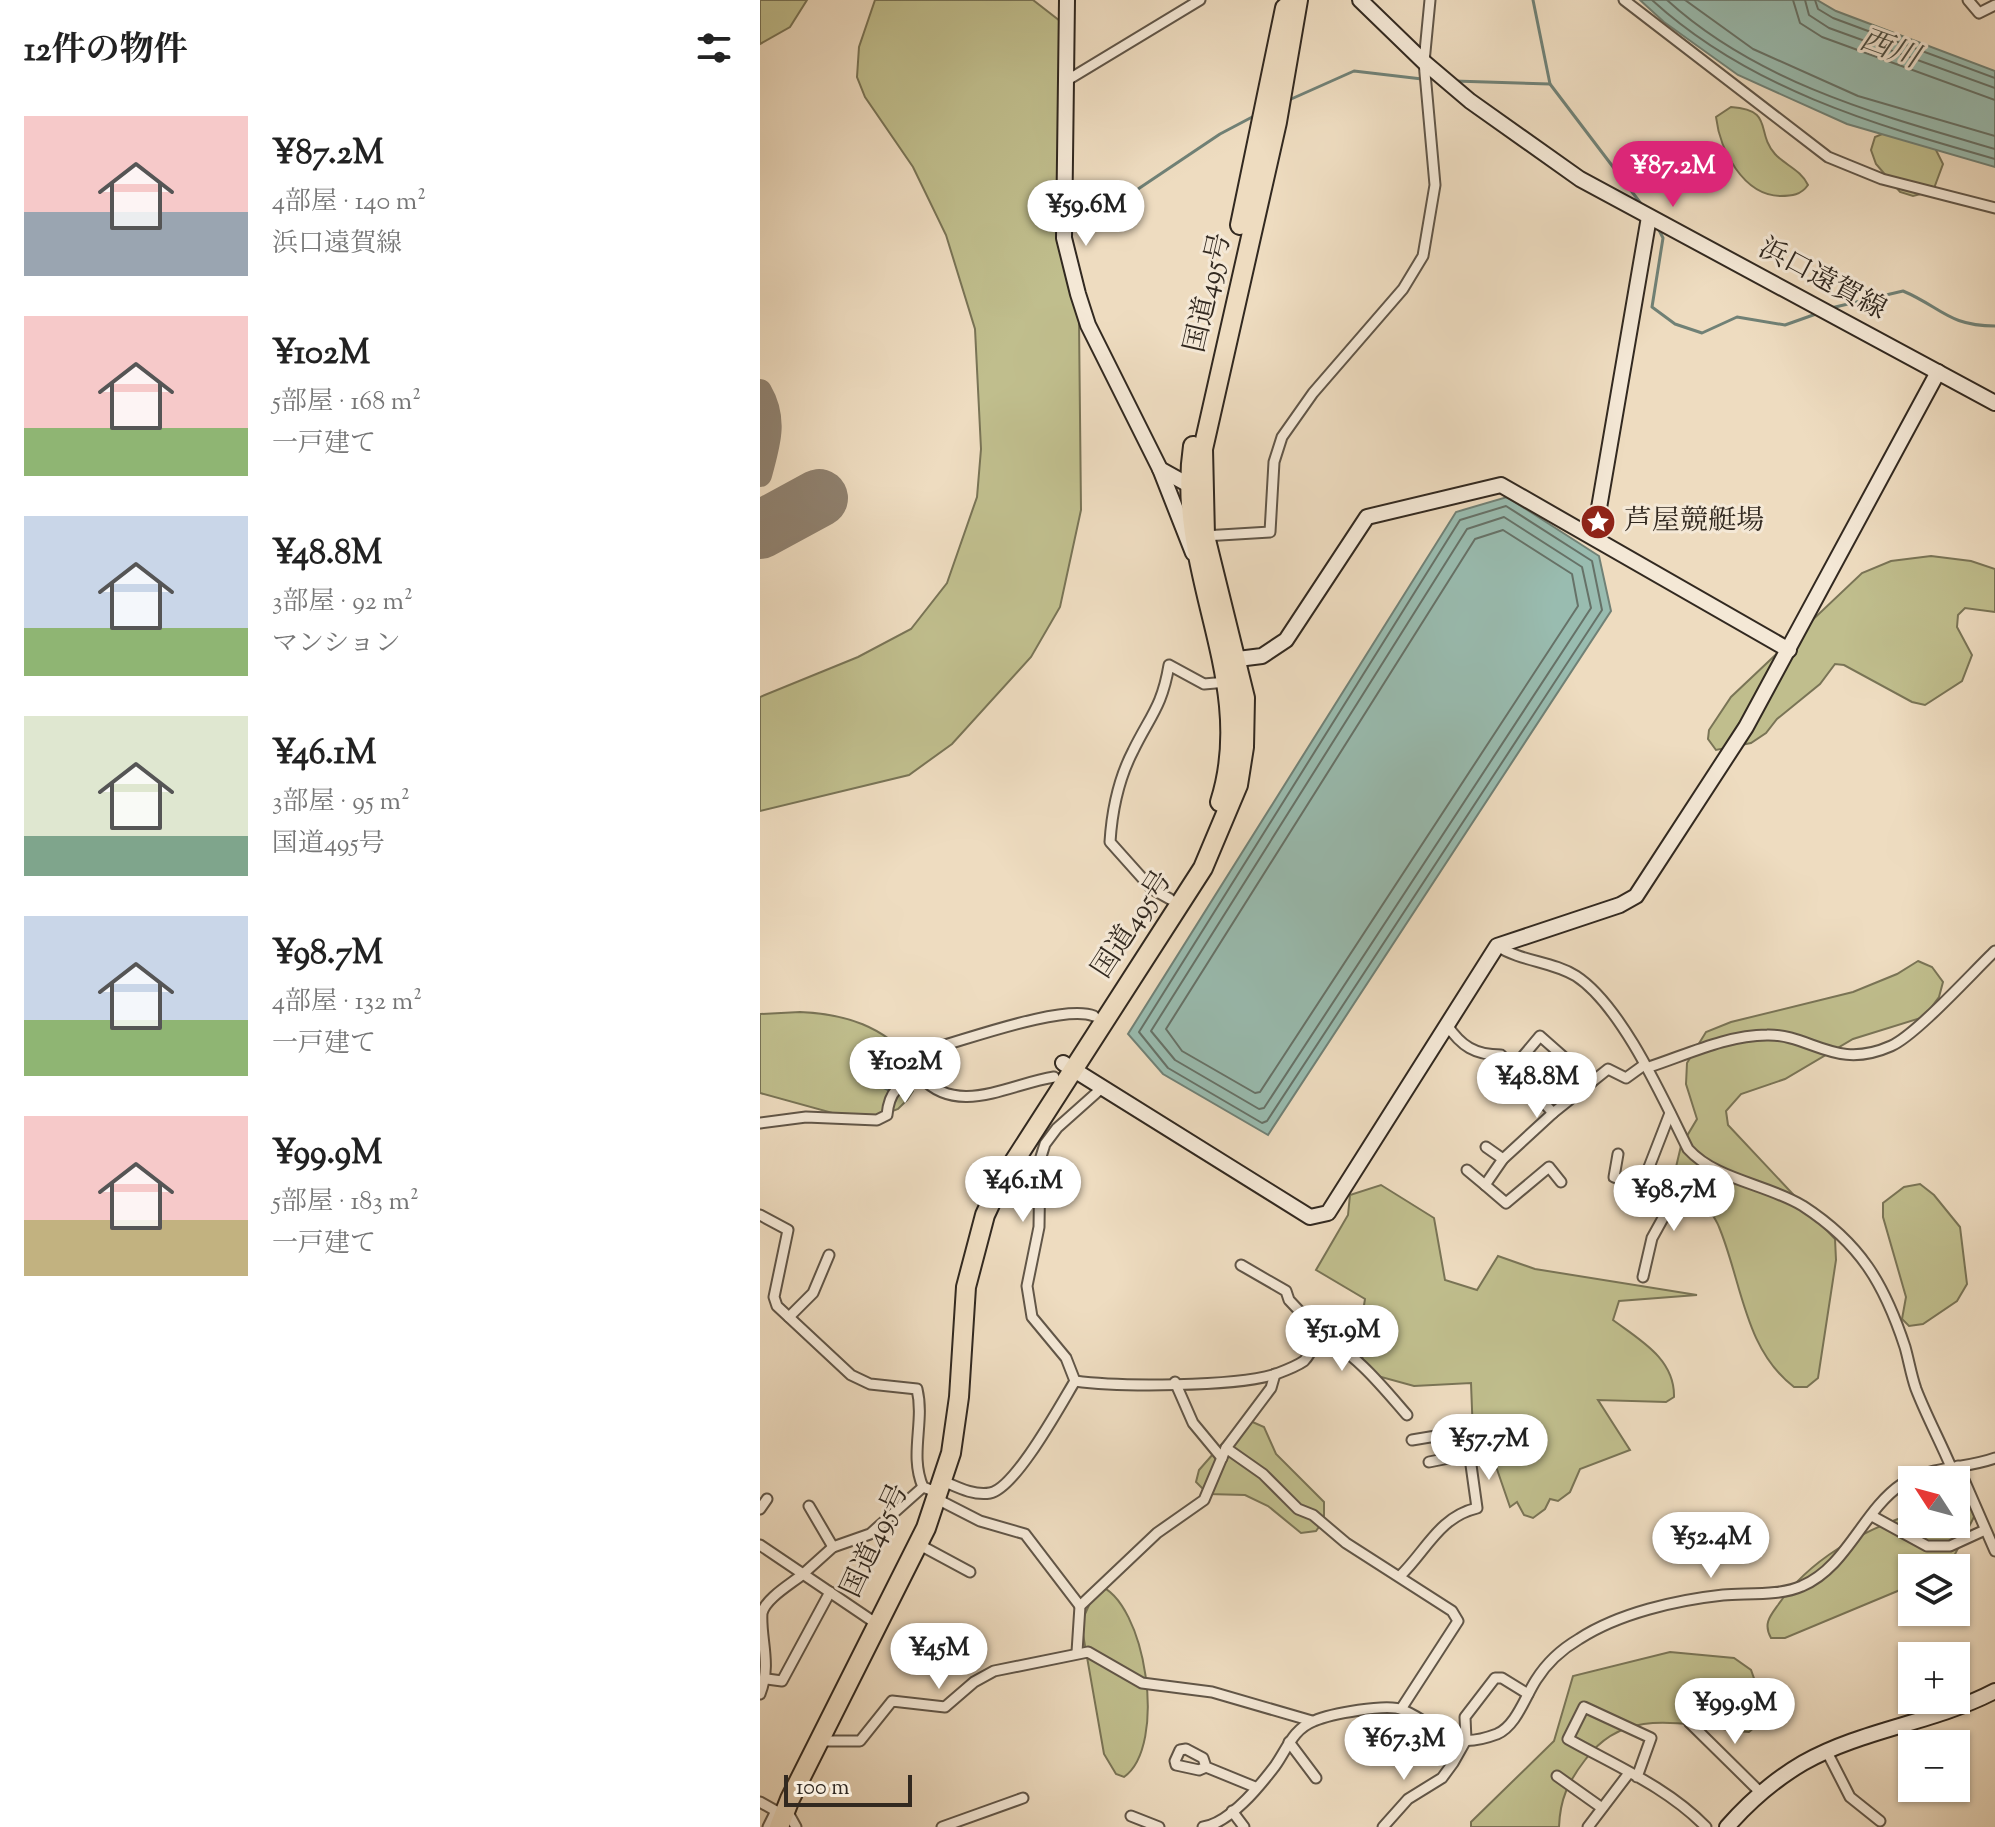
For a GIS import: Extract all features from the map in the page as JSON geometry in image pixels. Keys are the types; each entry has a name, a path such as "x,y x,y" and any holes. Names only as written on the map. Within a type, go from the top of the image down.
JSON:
{"highway":[{"name":"国道495号","path":"1276,94 1286,0"},
{"name":"国道495号","path":"1063,1070 1094,1016 1195,860 1226,783 1232,734 1227,682 1197,561 1203,449 1298,0"},
{"name":"国道495号","path":"773,1817 918,1544 934,1489 947,1423 957,1284 968,1238 987,1187 1063,1070 1203,868 1225,823 1238,785 1244,747 1245,698 1238,659 1199,537 1187,484 1196,420 1270,122"},
{"name":"国道495号","path":"815,1740 934,1489"}],"street":[{"path":"1067,0 1064,238 1088,325 1160,469 1197,561"},
{"path":"1066,81 1200,0"},
{"name":"浜口遠賀線","path":"1360,0 1424,62 1522,142 1649,217 1995,403"},
{"path":"1199,537 1270,532 1274,462 1282,437 1313,393 1418,269 1435,185 1424,62 1430,0"},
{"path":"1624,0 1828,157 1882,179 1995,208"},
{"path":"1968,0 1979,13 1995,5"},
{"path":"1594,537 1649,217"},
{"path":"921,1077 939,1091 958,1098 1063,1070 1103,1087 1310,1217 1328,1213 1497,946 1620,905 1636,896 1746,727 1938,372"},
{"path":"1160,469 1187,484"},
{"path":"1220,652 1238,659 1262,656 1286,640 1367,517 1501,485 1789,650"},
{"path":"1170,899 1152,889 1110,842 1112,807 1132,753 1164,698 1169,665 1204,684 1227,682"},
{"path":"1497,946 1513,957 1566,971 1596,992 1646,1066 1688,1149 1698,1160 1768,1187 1803,1207 1855,1246 1889,1310 1904,1346 1915,1387 1954,1466"},
{"path":"1485,1185 1503,1159 1608,1069 1626,1078 1646,1066 1735,1040 1767,1035 1835,1054 1882,1050 1903,1039 1995,951"},
{"path":"921,1077 928,1054 938,1047 1054,1015 1085,1012 1094,1016"},
{"path":"1447,1025 1457,1040 1480,1055 1501,1055 1553,1113"},
{"path":"1514,1067 1540,1036 1592,1082"},
{"path":"760,1123 806,1117 877,1120 887,1115 891,1095 900,1085 921,1077"},
{"path":"1075,1381 1066,1358 1032,1317 1027,1286 1039,1227 1040,1160 1045,1144 1057,1128 1103,1087"},
{"path":"1637,1185 1644,1180 1654,1159 1670,1113"},
{"path":"1486,1147 1503,1159"},
{"path":"1618,1154 1614,1177 1671,1201"},
{"path":"1467,1170 1510,1206 1549,1167 1561,1182"},
{"path":"1643,1277 1652,1238 1683,1182"},
{"path":"760,1215 788,1230 774,1297 777,1306 851,1375 870,1384 917,1389 921,1432 917,1472 934,1489 980,1521 1025,1534 1080,1606 1077,1652"},
{"path":"789,1317 813,1293 829,1255"},
{"path":"1075,1381 1211,1382 1275,1374 1304,1360 1319,1344 1318,1331 1289,1300 1286,1291 1241,1265"},
{"path":"1319,1344 1336,1346 1373,1377 1407,1415"},
{"path":"1080,1606 1157,1533 1204,1500 1226,1448 1271,1388 1275,1374"},
{"path":"760,1694 767,1679 761,1614 768,1603 833,1547 870,1534 934,1489 984,1493 1002,1488 1054,1418 1075,1381"},
{"path":"1175,1382 1193,1423 1222,1458"},
{"path":"1400,1576 1435,1533 1459,1512 1477,1508 1465,1422 1436,1436 1412,1440"},
{"path":"1226,1448 1263,1474 1298,1509 1313,1515 1346,1543 1452,1611 1458,1621 1401,1709"},
{"path":"1429,1462 1469,1454"},
{"path":"1959,1466 1995,1458"},
{"path":"1203,1827 1224,1820 1273,1769 1299,1730 1312,1721 1370,1710 1401,1709 1442,1737 1466,1740 1500,1733 1557,1655 1603,1626 1649,1610 1711,1596 1801,1587 1828,1566 1872,1516 1875,1505 1898,1487"},
{"path":"760,1509 767,1499"},
{"path":"1970,1500 1995,1551"},
{"path":"809,1506 833,1547"},
{"path":"1872,1516 1927,1546 1950,1546 1985,1530"},
{"path":"918,1544 970,1572"},
{"path":"760,1545 871,1620"},
{"path":"767,1679 782,1681 830,1592"},
{"path":"815,1740 860,1741 892,1701 945,1707 974,1682 994,1671 1077,1652 1100,1656 1142,1683 1212,1692 1312,1721"},
{"path":"1383,1827 1408,1799 1442,1778 1466,1740 1465,1717 1495,1678 1502,1678 1528,1694"},
{"path":"1727,1827 1761,1793 1804,1762 1948,1712 1995,1691"},
{"path":"1588,1827 1633,1775 1651,1738 1584,1707 1568,1739 1633,1775 1678,1802 1706,1827"},
{"path":"1689,1722 1761,1793"},
{"path":"1289,1742 1316,1778"},
{"path":"1827,1752 1850,1797 1880,1821"},
{"path":"1206,1767 1255,1787"},
{"path":"1557,1776 1602,1808"},
{"path":"942,1827 1023,1798"},
{"path":"1232,1811 1244,1827"},
{"path":"1131,1816 1159,1827"},
{"path":"773,1817 796,1827"}],"shaded area":[{"path":"760,0 807,0 790,27 760,44"},
{"path":"875,0 1033,0 1060,21 1065,263 1079,321 1081,510 1060,607 1031,657 952,744 909,775 760,811 760,697 858,657 911,629 947,583 977,497 981,449 975,329 946,235 913,167 865,97 857,77 859,47"},
{"path":"1731,107 1745,109 1759,117 1769,146 1808,185 1802,191 1788,196 1767,194 1745,179 1728,156 1718,130 1716,117"},
{"path":"1887,132 1935,148 1943,164 1933,191 1913,196 1900,192 1876,164 1871,150 1875,137"},
{"path":"1931,556 1971,561 1995,569 1995,612 1965,608 1958,615 1957,627 1972,655 1962,681 1925,705 1912,702 1844,665 1835,664 1820,684 1777,719 1766,733 1751,743 1716,750 1708,739 1709,730 1731,697 1862,573 1891,561"},
{"path":"1918,961 1932,967 1943,982 1939,997 1924,1017 1853,1039 1785,1079 1741,1094 1726,1111 1728,1125 1835,1239 1836,1260 1818,1378 1807,1387 1794,1387 1764,1354 1746,1313 1716,1220 1676,1167 1681,1146 1697,1119 1686,1084 1687,1063 1706,1032 1731,1022 1853,992 1897,974"},
{"path":"800,1012 848,1019 890,1039 914,1062 913,1091 907,1100 898,1109 865,1122 760,1093 760,1014"},
{"path":"1920,1184 1934,1195 1960,1227 1967,1284 1957,1301 1923,1324 1909,1326 1902,1319 1906,1297 1883,1217 1883,1203 1904,1187"},
{"path":"1381,1185 1434,1218 1445,1280 1477,1290 1498,1256 1535,1269 1697,1295 1619,1301 1613,1320 1662,1361 1673,1384 1674,1397 1666,1402 1598,1400 1630,1450 1580,1469 1570,1492 1558,1501 1550,1499 1545,1509 1533,1518 1524,1515 1517,1502 1510,1507 1491,1452 1474,1461 1471,1383 1414,1386 1363,1372 1361,1324 1365,1299 1316,1270 1348,1215 1350,1195"},
{"path":"1248,1420 1264,1427 1276,1454 1324,1502 1324,1520 1316,1531 1301,1533 1268,1506 1245,1495 1208,1494 1196,1482 1199,1470 1242,1421"},
{"path":"1970,1499 1978,1509 1970,1525"},
{"path":"1898,1520 1898,1538 1963,1538 1955,1554 1898,1554 1898,1591 1785,1638 1771,1638 1768,1620 1805,1574 1838,1549"},
{"path":"1098,1585 1115,1597 1128,1617 1146,1675 1148,1707 1145,1736 1137,1761 1124,1777 1116,1774 1104,1754 1081,1623"},
{"path":"1670,1652 1734,1658 1751,1670 1761,1698 1756,1726 1749,1732 1660,1723 1620,1731 1602,1742 1574,1776 1563,1799 1559,1827 1471,1827 1471,1822 1554,1741 1573,1676"}],"water":[{"name":"西川","path":"1640,0 1817,0 1836,11 1995,71 1995,167 1847,124 1738,75 1664,22"},
{"path":"1507,497 1599,556 1611,611 1268,1135 1163,1074 1128,1034 1456,512"},
{"path":"907,1050 912,1056 907,1074 888,1090 879,1086 882,1063 897,1051"}],"waterway":[{"path":"1533,0 1550,84 1642,205"},
{"path":"1289,100 1354,71 1422,79"},
{"path":"1454,81 1550,84"},
{"path":"1077,230 1220,134 1256,115"},
{"path":"1658,228 1663,238 1652,307 1675,324 1702,333 1737,317 1785,325 1816,314"},
{"path":"1831,308 1903,291 1955,319 1995,326"}],"taxiway":[{"path":"760,391 770,422 760,475"}],"runway":[{"path":"760,530 819,498"}],"place":[{"name":"芦屋競艇場","path":"1598,522"}]}
